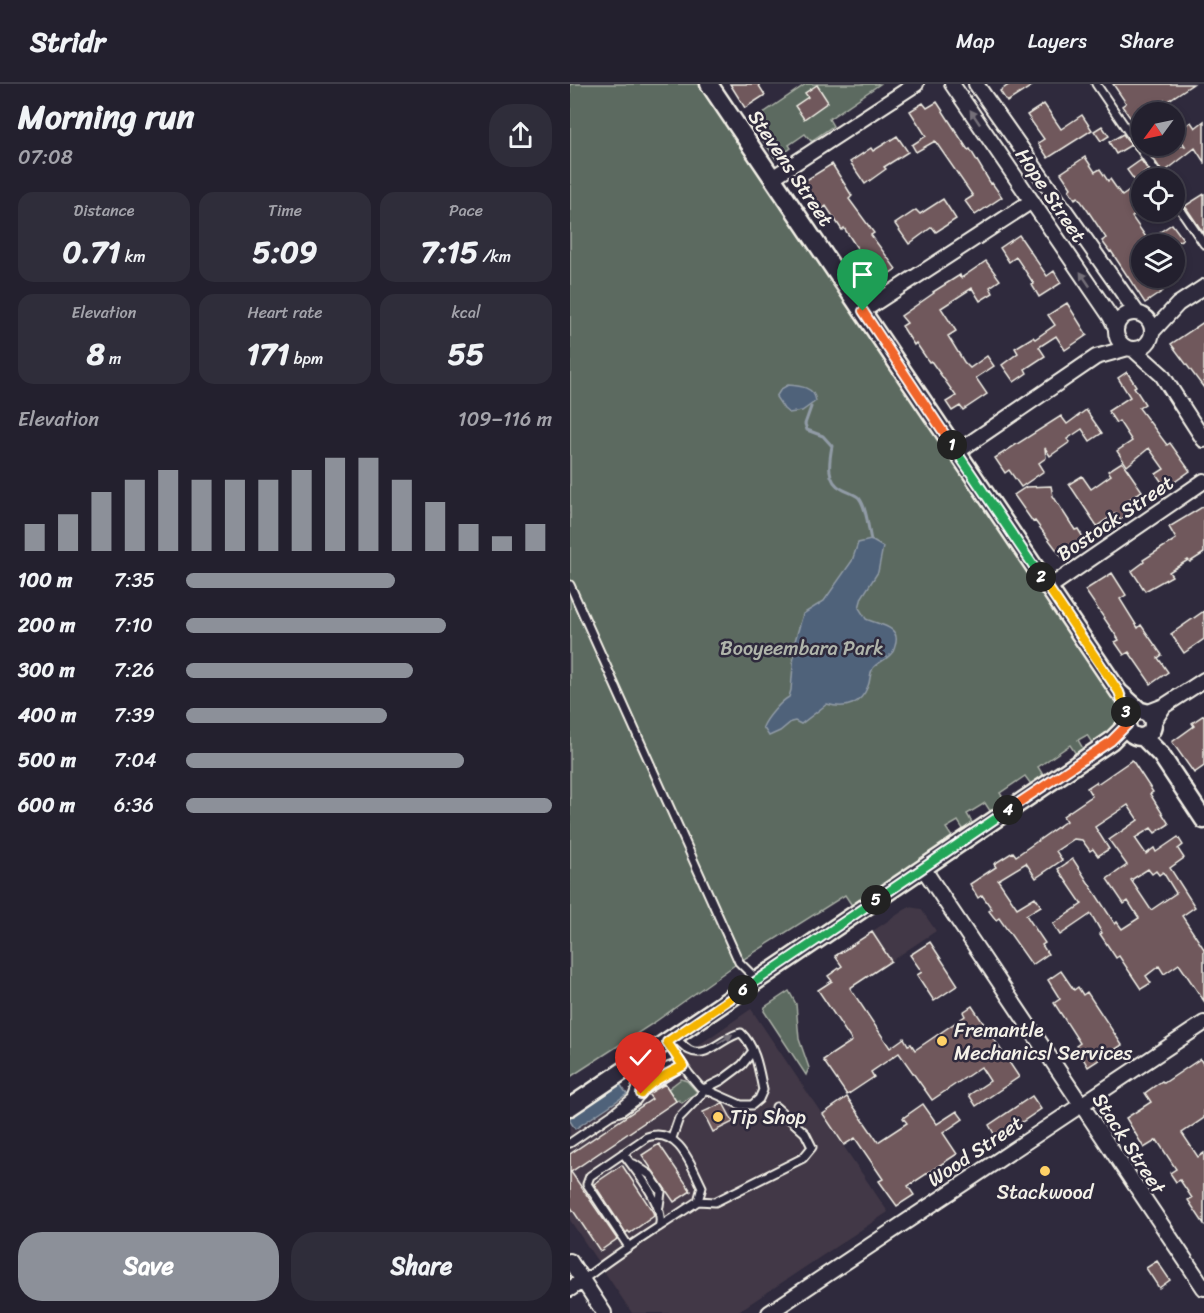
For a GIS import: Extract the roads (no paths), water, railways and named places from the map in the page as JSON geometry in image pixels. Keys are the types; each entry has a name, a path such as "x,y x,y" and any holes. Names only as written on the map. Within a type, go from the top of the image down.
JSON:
{"street":[{"name":"Stevens Street","path":"709,84 1204,820"},
{"path":"772,178 916,84"},
{"name":"Hope Street","path":"952,84 1110,316 1116,331"},
{"name":"Hope Street","path":"976,84 1139,314"},
{"path":"863,311 1032,201"},
{"path":"1096,357 1142,347 1178,304 1204,286"},
{"path":"957,452 1096,357 1116,331 1123,316 1178,304"},
{"path":"1139,314 1150,322 1151,336 1162,375"},
{"path":"1116,331 1122,345 1131,348 1162,375 1204,440"},
{"name":"Bostock Street","path":"1048,588 1204,481"},
{"path":"570,1107 1204,680"},
{"name":"Stack Street","path":"923,868 1204,1288"},
{"name":"Wood Street","path":"769,1313 1204,1023"},
{"path":"570,1261 604,1313"},
{"path":"570,1289 583,1280"}],"lane":[{"path":"1096,84 1153,168"},
{"path":"1185,216 1204,244"},
{"path":"570,585 739,962 757,980"},
{"path":"741,1033 750,1041 764,1090 759,1099 752,1105 741,1105 704,1089 682,1064 671,1040 697,1052 707,1050 734,1034 741,1033"},
{"path":"672,1138 679,1118 704,1089 722,1080 742,1065 753,1051"},
{"path":"570,1143 611,1115 622,1111 636,1101 644,1090 682,1064"},
{"path":"583,1280 699,1201 715,1202 803,1158 812,1147 805,1133 776,1107"},
{"path":"629,1247 587,1184 590,1176 647,1137 656,1134 672,1138 688,1158 702,1187 699,1201"},
{"path":"623,1153 659,1206 662,1222 659,1227"}],"water":[{"path":"788,385 810,390 816,401 802,411 789,413 776,397 781,389"},
{"path":"871,540 883,547 878,572 862,597 859,608 866,619 892,630 896,639 893,651 873,668 868,686 857,701 846,706 827,704 801,724 791,722 769,736 763,727 774,710 789,697 791,690 795,641 803,614 824,601 852,561 858,543"},
{"path":"620,1084 627,1094 575,1129 570,1116"}],"waterway":[{"path":"811,407 805,424 807,430 823,436 832,446 830,470 833,481 862,502 871,540"}],"place":[{"name":"Fremantle Mechanicsl Services","path":"942,1041"},
{"name":"Tip Shop","path":"718,1117"},
{"name":"Stackwood","path":"1045,1171"}],"park label":[{"name":"Booyeembara Park","path":"802,648"}]}
